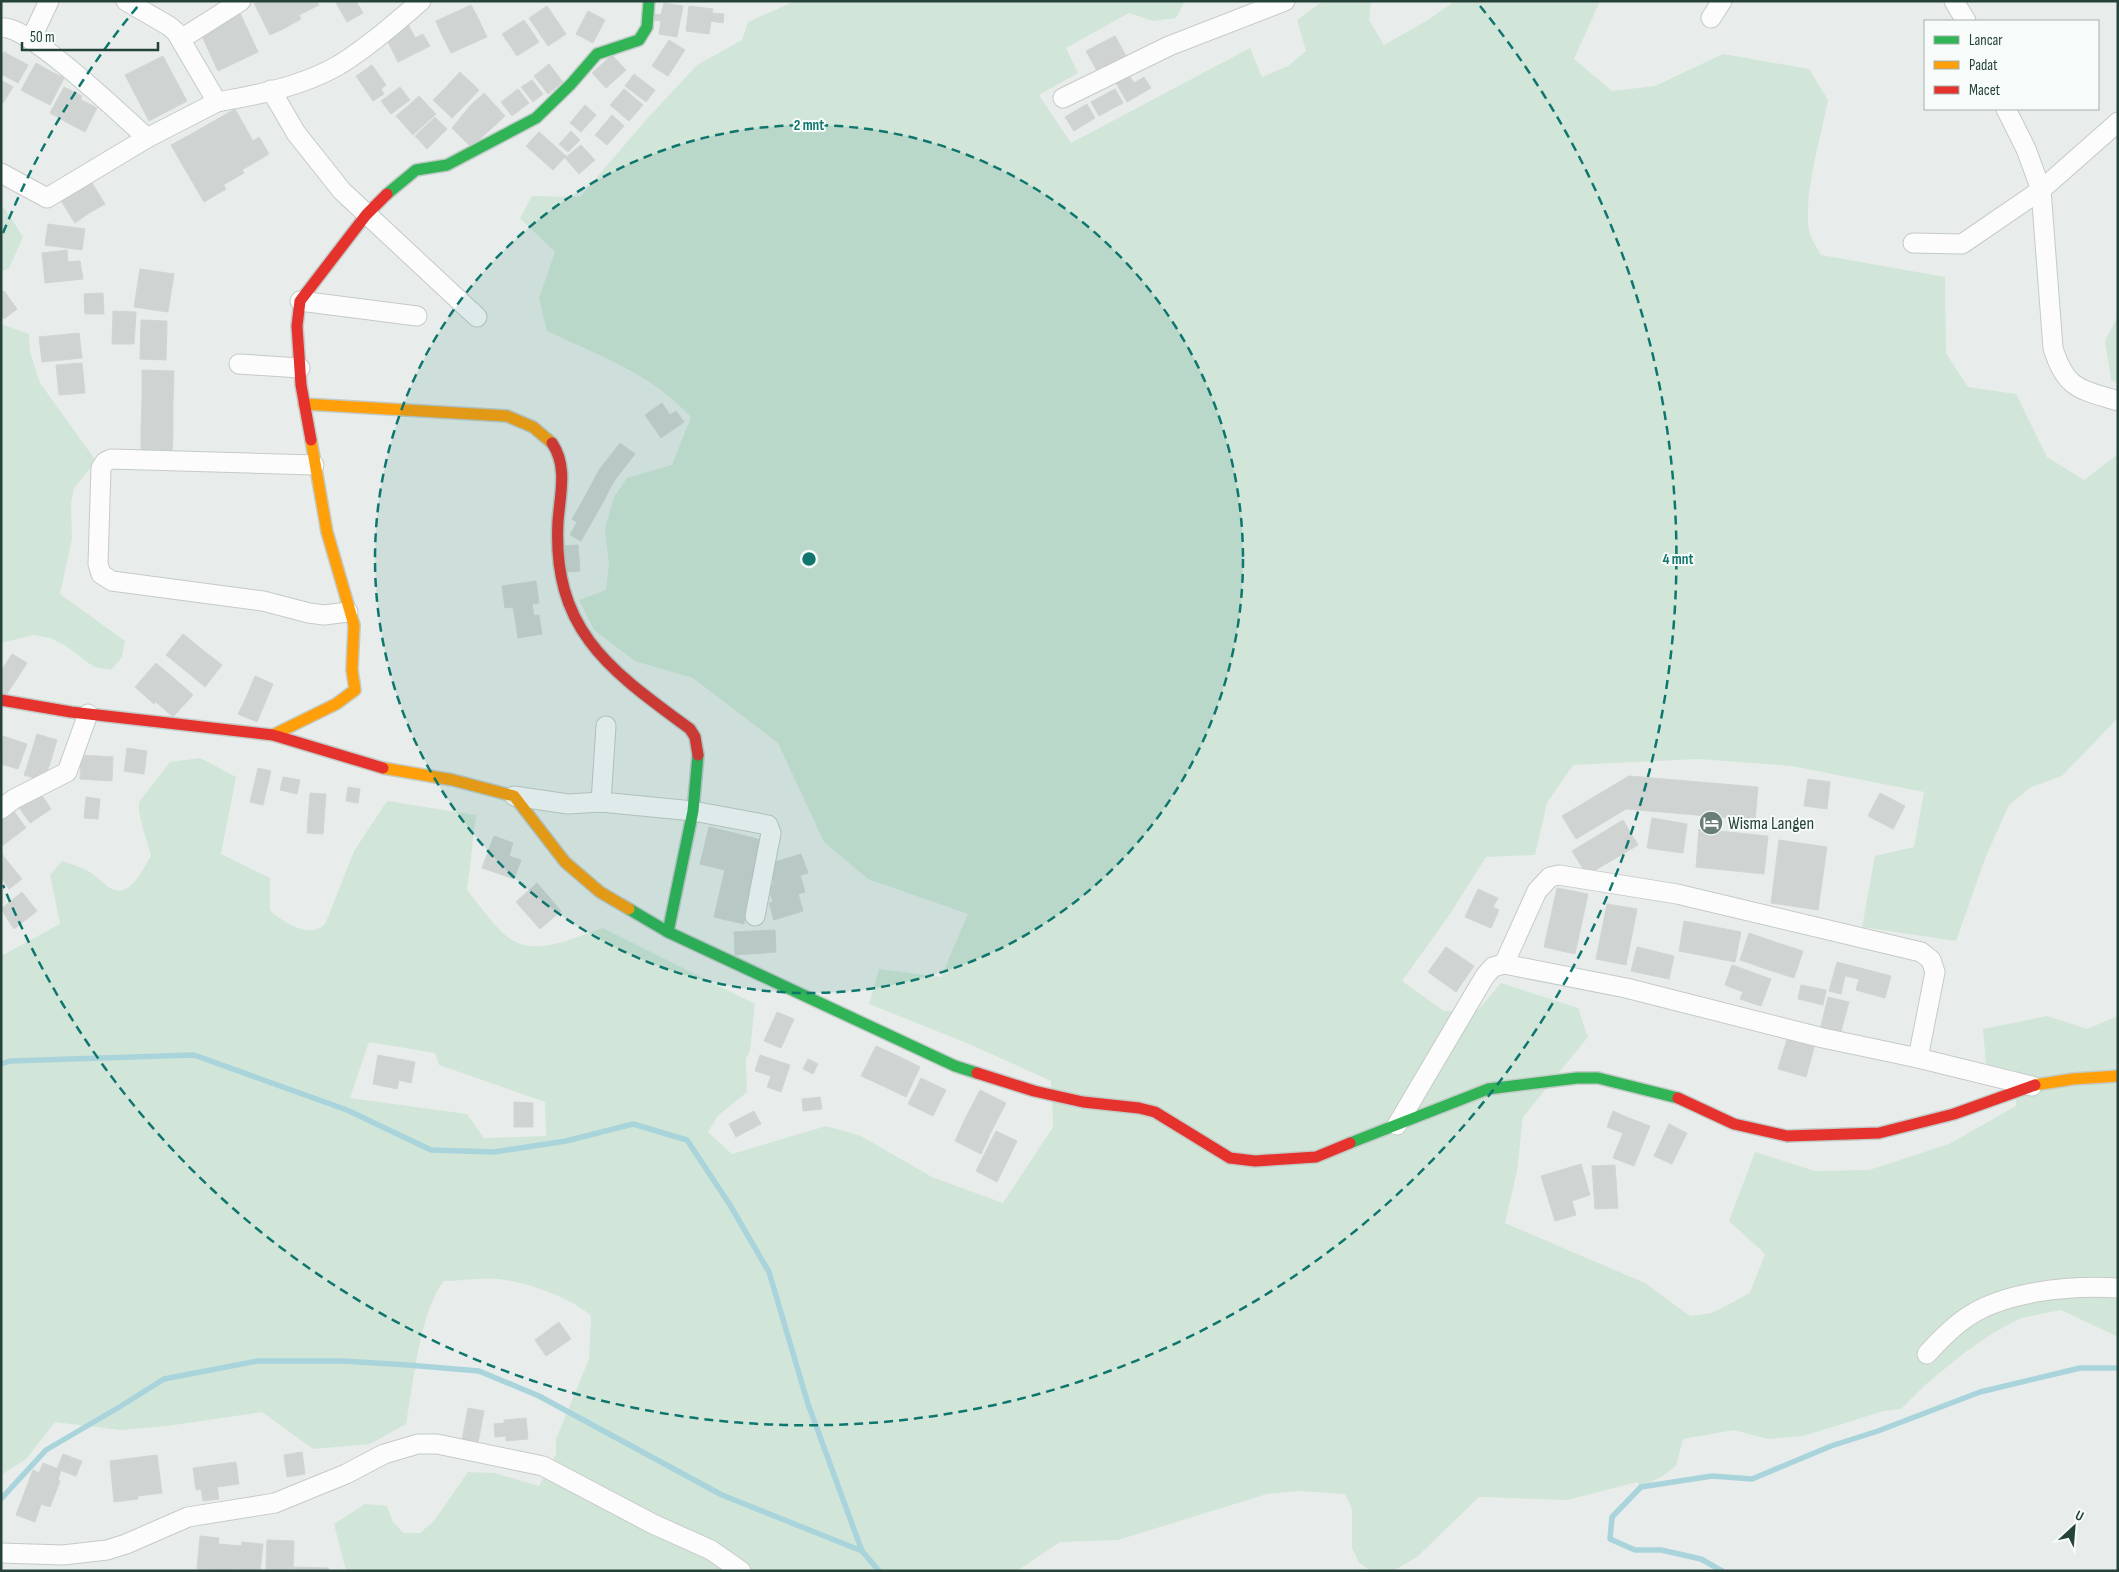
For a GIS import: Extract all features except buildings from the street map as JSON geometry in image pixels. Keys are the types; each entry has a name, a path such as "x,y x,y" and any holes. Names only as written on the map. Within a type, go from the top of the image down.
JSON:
{"street":[{"path":"30,38 50,1"},
{"path":"126,1 169,26 181,39 217,102"},
{"path":"181,39 240,1"},
{"path":"1,173 47,198 147,138 217,102 301,81 339,65 421,1"},
{"path":"273,735 336,704 355,690 352,670 354,625 348,612 327,532 304,404 297,326 300,301 366,216 396,185 416,170 447,165 536,118 571,84 597,54 639,40 647,28 649,1"},
{"path":"1062,98 1169,46 1284,1"},
{"path":"1711,18 1722,1"},
{"path":"1954,1 1965,20"},
{"path":"1,28 8,26 30,38 66,65 147,138"},
{"path":"271,90 296,133 321,167 366,216 476,317"},
{"path":"2006,110 2026,149 2041,190 2053,348 2058,364 2066,377 2078,389 2118,401"},
{"path":"1913,243 1962,244 2041,190 2118,122"},
{"path":"300,301 417,316"},
{"path":"239,364 300,368"},
{"path":"304,404 508,416 517,419 545,436 559,456 561,476 558,531 561,578 571,611 578,626 605,660 690,729 698,749 692,811 668,932"},
{"path":"314,465 111,459 104,462 101,468 98,564 101,574 112,581 263,601 324,615 348,612"},
{"path":"1,700 88,714 273,735 386,769 454,780 514,796 568,804 601,802 692,811 768,825 771,833 755,916"},
{"path":"1,810 14,799 67,772 88,714"},
{"path":"601,802 606,726"},
{"path":"514,796 565,862 584,880 600,892 668,932 956,1066 1034,1091 1083,1102 1139,1108 1154,1112 1230,1158 1255,1161 1316,1157 1488,1089 1577,1078 1606,1080 1677,1098 1734,1124 1787,1136 1879,1133 1954,1114 2032,1086 2073,1079 2118,1076"},
{"path":"1504,964 1537,891 1550,877 1559,875 1677,894 1921,952 1931,960 1935,972 1918,1058"},
{"path":"1397,1125 1485,976 1493,967 1504,964 1626,988 1822,1038 1918,1058 2032,1086"},
{"path":"1927,1354 1964,1318 2023,1294 2084,1286 2118,1288"},
{"path":"1,1553 62,1554 107,1550 126,1544 188,1517 276,1503 346,1474 384,1454 418,1444 437,1444 543,1466 653,1524 711,1550 741,1571"}],"green space":[{"path":"795,1 1185,1 1176,18 1153,21 1129,13 1066,48 1078,73 1039,95 1071,143 1250,48 1262,77 1288,66 1306,51 1297,20 1323,1 1371,1 1369,20 1384,45 1428,20 1455,1 1600,1 1574,59 1612,91 1655,86 1723,54 1809,69 1828,100 1809,193 1808,208 1810,232 1821,255 1945,277 1946,353 1968,387 2016,394 2047,457 2084,480 2118,454 2118,718 2062,776 2031,787 2009,805 1986,856 1956,941 1862,927 1875,856 1914,847 1924,792 1792,766 1698,759 1573,765 1547,803 1535,855 1486,857 1450,914 1402,981 1444,1011 1478,1010 1501,983 1578,1008 1588,1037 1523,1117 1517,1171 1505,1223 1645,1283 1690,1316 1712,1313 1750,1293 1765,1254 1729,1221 1755,1152 1815,1171 1869,1170 1949,1144 2016,1106 2016,1071 1986,1064 1983,1029 2047,1016 2087,1029 2118,1016 2118,1337 2061,1310 2021,1318 1993,1333 1964,1353 1925,1385 1901,1409 1884,1411 1803,1436 1768,1439 1734,1430 1683,1439 1676,1466 1663,1476 1641,1487 1637,1482 1567,1500 1479,1497 1417,1557 1393,1571 1371,1571 1359,1563 1352,1548 1352,1509 1345,1494 1299,1491 1267,1494 1118,1540 1060,1542 1017,1571 346,1571 334,1524 365,1504 387,1506 393,1522 404,1533 420,1533 434,1521 468,1472 495,1473 539,1486 556,1454 556,1439 589,1359 591,1316 583,1309 560,1297 508,1280 444,1281 429,1310 423,1329 406,1424 370,1444 313,1449 262,1412 167,1426 120,1430 55,1422 26,1459 1,1475 1,956 60,924 50,875 62,861 85,869 117,891 124,890 135,882 151,856 141,821 139,802 170,762 200,758 236,777 221,854 270,878 270,910 290,925 306,930 314,930 326,922 354,851 387,801 476,815 467,890 492,922 509,938 519,944 543,946 555,944 603,928 755,1004 750,1051 746,1059 747,1092 718,1116 708,1132 732,1154 826,1126 861,1136 932,1177 1003,1203 1053,1127 1051,1081 969,1044 869,1004 879,969 941,977 968,914 868,879 824,842 778,743 693,678 635,661 594,630 579,600 606,590 609,565 605,529 614,497 627,478 672,465 691,417 659,389 641,377 624,367 547,331 539,298 555,252 520,218 532,196 580,197 645,121 697,65 742,40 748,22","holes":["369,1042 435,1053 439,1065 545,1102 546,1136 484,1138 467,1114 350,1098"]},
{"path":"1,207 5,209 23,237 9,268 1,272"},
{"path":"2118,316 2118,382 2111,380 2105,341"},
{"path":"1,324 29,334 30,352 40,383 96,461 74,488 71,504 72,539 60,594 125,641 122,657 111,670 94,667 66,646 50,638 34,635 1,643"}],"waterway":[{"path":"1,1064 10,1061 194,1055 347,1110 431,1150 494,1152 566,1141 633,1124 687,1140 730,1205 769,1272 808,1404 862,1551"},
{"path":"1,1499 46,1450 164,1379 257,1361 342,1361 408,1365 479,1371 539,1396 722,1495 862,1551 879,1571"},
{"path":"1722,1571 1701,1559 1661,1550 1635,1550 1610,1539 1612,1517 1641,1487 1712,1476 1752,1479 1831,1446 1878,1431 1980,1392 2080,1368 2118,1368"}],"traffic: fast":[{"path":"387,194 416,170 447,165 536,118 571,84 597,54 639,40 647,27 649,1"},
{"path":"668,932 693,811 698,755"},
{"path":"629,909 668,932 955,1066 977,1073"},
{"path":"1350,1143 1488,1089 1577,1078 1598,1078 1678,1098"}],"traffic: slow":[{"path":"304,404 507,416 533,427 552,443"},
{"path":"273,735 336,704 355,690 352,670 354,625 327,532 311,440"},
{"path":"383,768 453,780 514,796 565,862 600,892 629,909"},
{"path":"2035,1085 2073,1079 2118,1076"}],"traffic: jam":[{"path":"311,440 301,385 297,326 300,301 366,215 387,194"},
{"path":"552,443 560,461 562,481 558,521 559,559 565,592 576,620 592,644 611,666 661,708 690,729 695,737 698,755"},
{"path":"1,700 71,712 273,735 383,768"},
{"path":"977,1073 1034,1091 1083,1102 1139,1108 1155,1112 1230,1158 1255,1161 1316,1157 1350,1143"},
{"path":"1678,1098 1734,1124 1787,1136 1879,1133 1954,1114 2035,1085"}],"place":[{"name":"Wisma Langen","path":"1711,823"}]}
